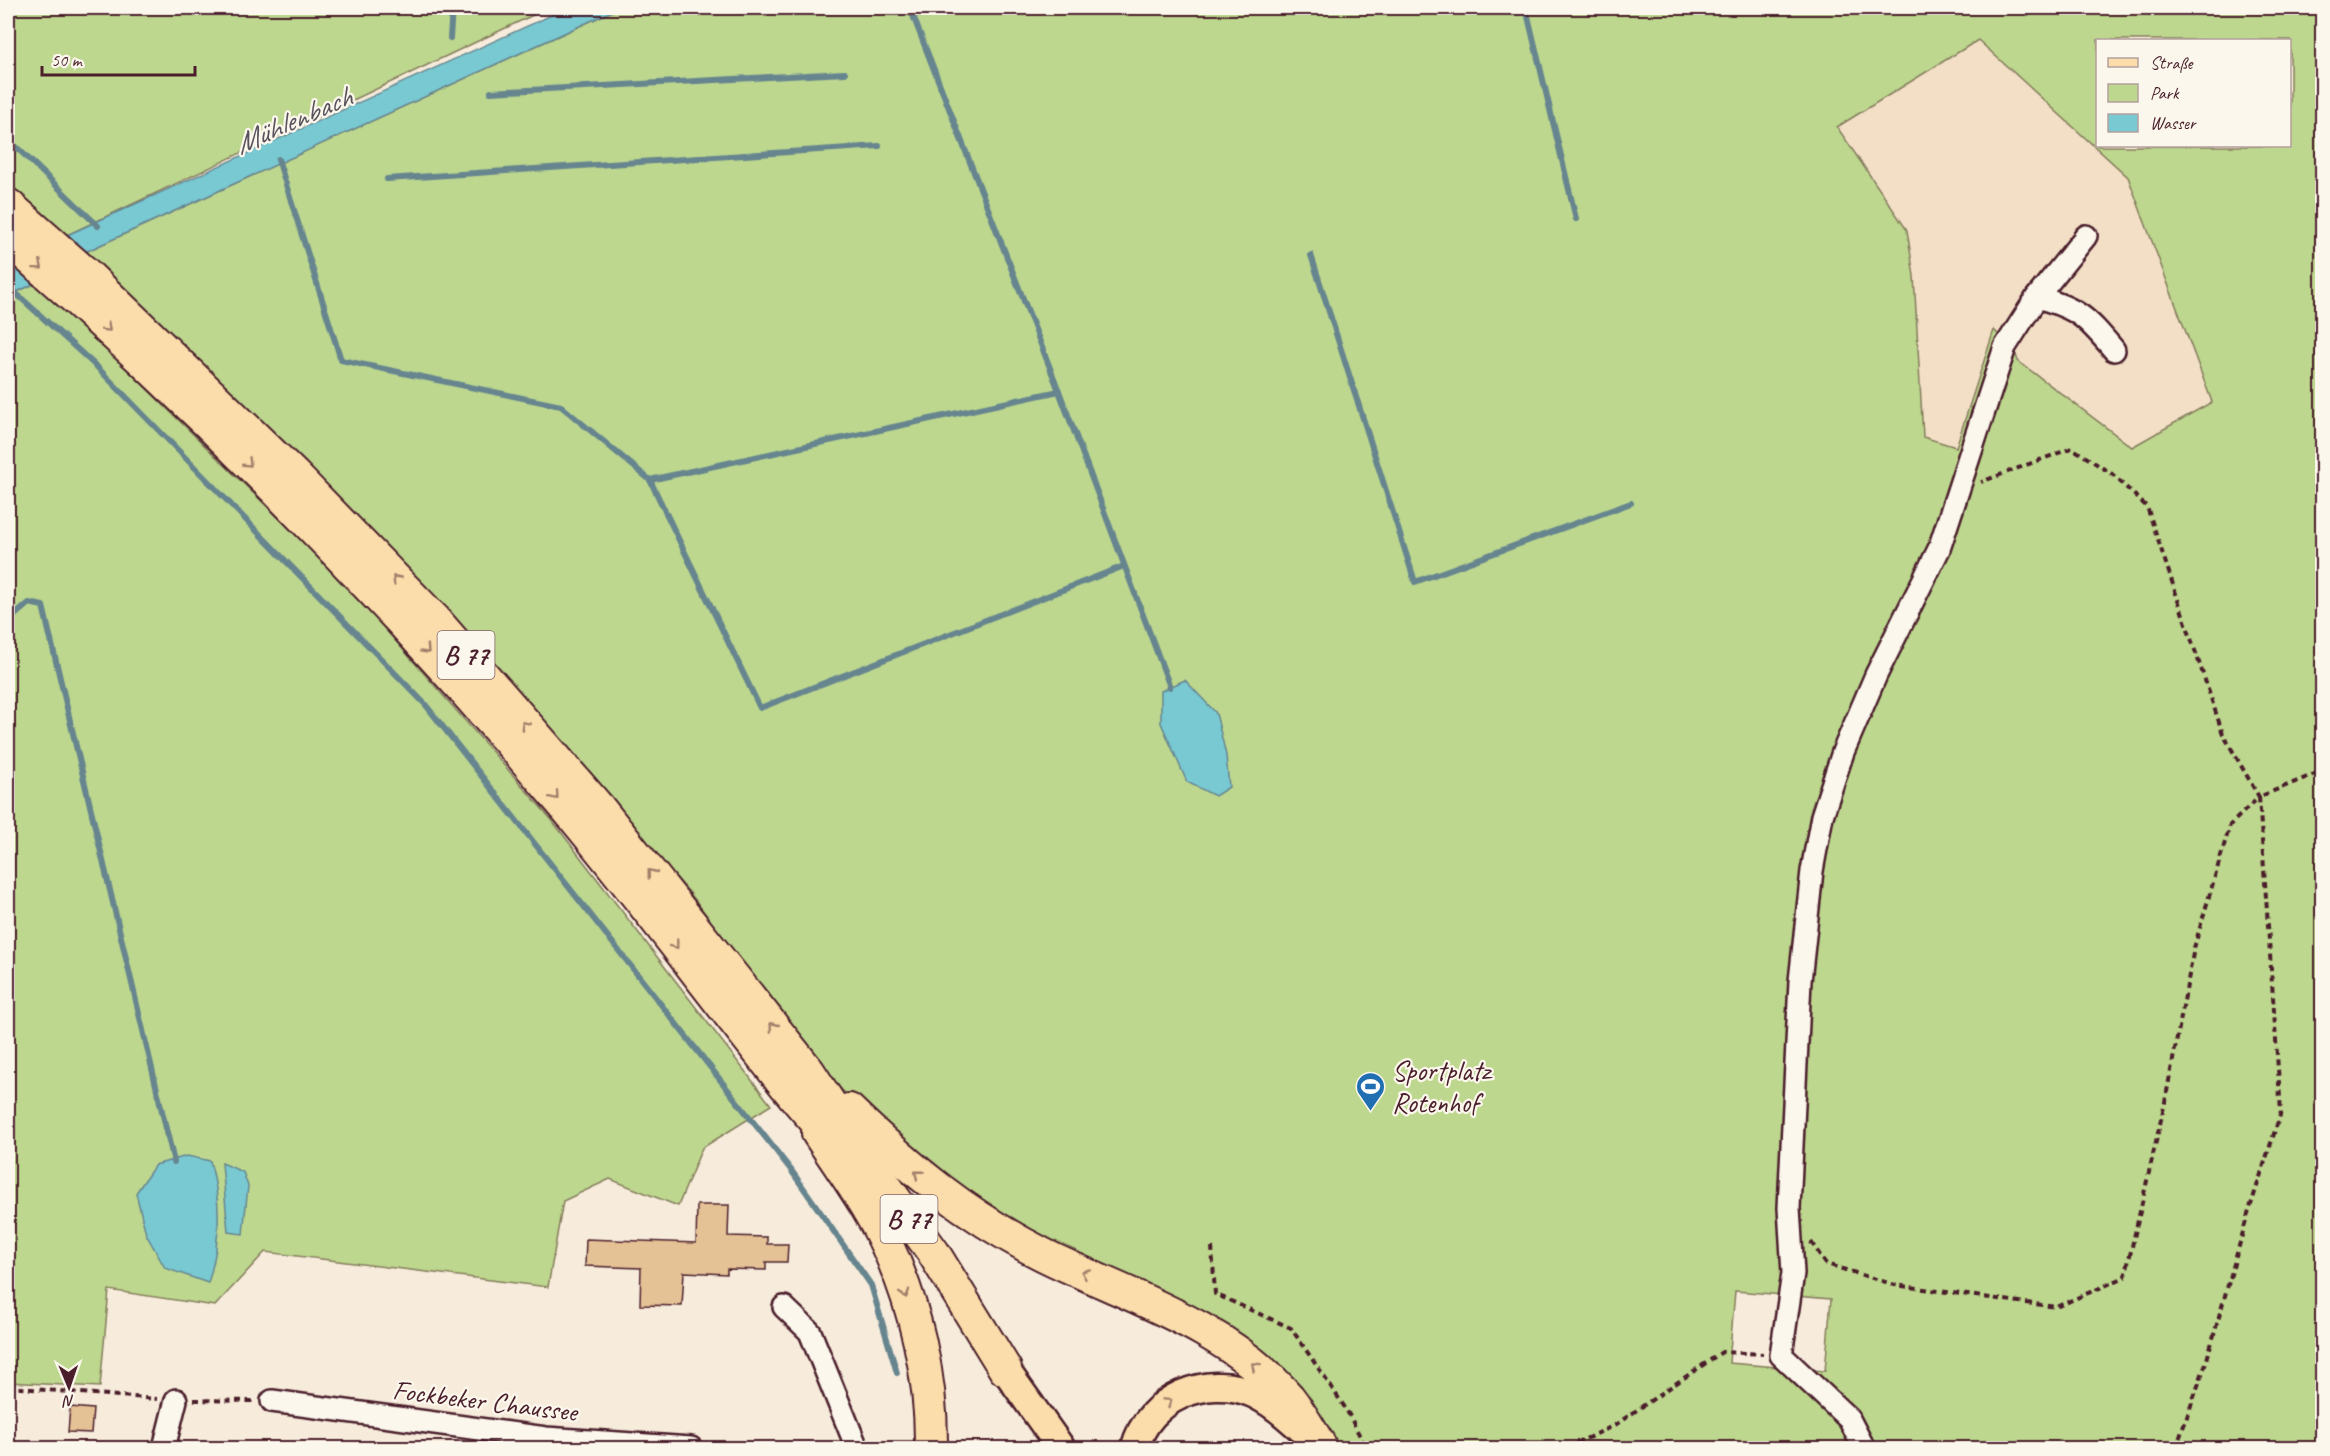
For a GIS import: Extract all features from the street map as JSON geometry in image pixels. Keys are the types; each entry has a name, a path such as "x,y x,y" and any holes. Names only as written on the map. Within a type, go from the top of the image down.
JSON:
{"highway":[{"name":"B 77","path":"8,205 21,240 75,280 295,476 435,620 598,807 800,1082 867,1161 933,1252 1005,1369"},
{"path":"800,1082 938,1190 1045,1255 1155,1303 1253,1363 1289,1399 1320,1446"},
{"path":"800,1082 884,1239 901,1282 919,1340 927,1384 931,1449"}],"main road":[{"name":"B 77","path":"1005,1369 1061,1449"},
{"path":"1135,1449 1138,1437 1160,1407 1175,1397 1210,1386 1233,1387 1254,1394 1277,1408 1320,1446"}],"street":[{"path":"1864,1449 1849,1419 1781,1355 1793,1273 1789,1209 1800,981 1812,871 1822,816 1843,752 1872,686 1939,549 2005,347 2037,297 2086,236"},
{"path":"2037,297 2069,307 2090,320 2114,350"},
{"path":"784,1307 810,1332 856,1449"},
{"path":"164,1449 176,1400"},
{"name":"Fockbeker Chaussee","path":"272,1401 546,1438 691,1449"}],"path":[{"path":"1956,492 2072,448 2112,474 2147,507 2223,734 2259,796 2281,1112 2248,1214 2206,1363 2176,1449"},
{"path":"1789,1209 1826,1264 1895,1285 2056,1307 2125,1277 2166,1102 2194,948 2230,825 2259,796 2322,771"},
{"path":"1212,1247 1215,1294 1291,1328 1346,1409 1366,1449"},
{"path":"1567,1449 1615,1425 1722,1352 1781,1355"},
{"path":"8,1388 176,1400 272,1401"}],"shaded area":[{"path":"1978,40 2128,177 2212,402 2132,447 2018,361 2015,352 1956,448 1923,437 1914,276 1837,127"}],"green space":[{"path":"8,8 548,8 67,235 8,183"},
{"path":"619,8 2322,8 2322,1448 1336,1448 1302,1403 1019,1232 914,1158 823,1072 690,893 425,596 85,252","holes":["1978,40 2128,177 2212,402 2132,447 2018,361 2015,352 1994,330 1956,447 1923,437 1914,276 1907,230 1837,127","1735,1291 1831,1299 1825,1371 1729,1363"]},
{"path":"38,282 345,583 551,819 771,1105 702,1148 678,1206 610,1179 563,1201 548,1287 265,1252 215,1306 109,1290 100,1387 8,1382 8,296"}],"water":[{"path":"567,8 619,8 85,252 67,235"},
{"path":"8,261 38,282 8,296"},
{"path":"1185,680 1216,713 1226,755 1229,787 1215,796 1187,782 1161,723 1161,691"},
{"path":"187,1156 210,1161 217,1192 218,1237 208,1283 165,1268 146,1234 136,1193 155,1165"},
{"path":"222,1163 243,1172 248,1186 243,1234 228,1232"}],"building":[{"path":"697,1205 729,1205 728,1236 767,1237 767,1244 788,1244 787,1262 766,1262 766,1270 727,1269 727,1274 684,1272 682,1306 640,1305 641,1268 585,1266 586,1239 696,1243"},
{"path":"70,1407 93,1409 91,1433 68,1432"}],"waterway":[{"path":"450,38 452,8"},
{"path":"910,8 1059,391 1170,687"},
{"path":"1526,8 1576,219"},
{"path":"491,92 845,73"},
{"path":"8,139 98,226"},
{"path":"387,179 879,146"},
{"name":"Mühlenbach","path":"278,159 341,360 561,406 650,480 760,708 1124,566"},
{"path":"1311,255 1415,582 1631,503"},
{"path":"8,286 98,368 425,704 791,1170 871,1285 897,1373"},
{"path":"650,480 1059,391"},
{"path":"8,621 29,603 43,606 174,1162"}],"place":[{"name":"Sportplatz Rotenhof","path":"1371,1112"}]}
